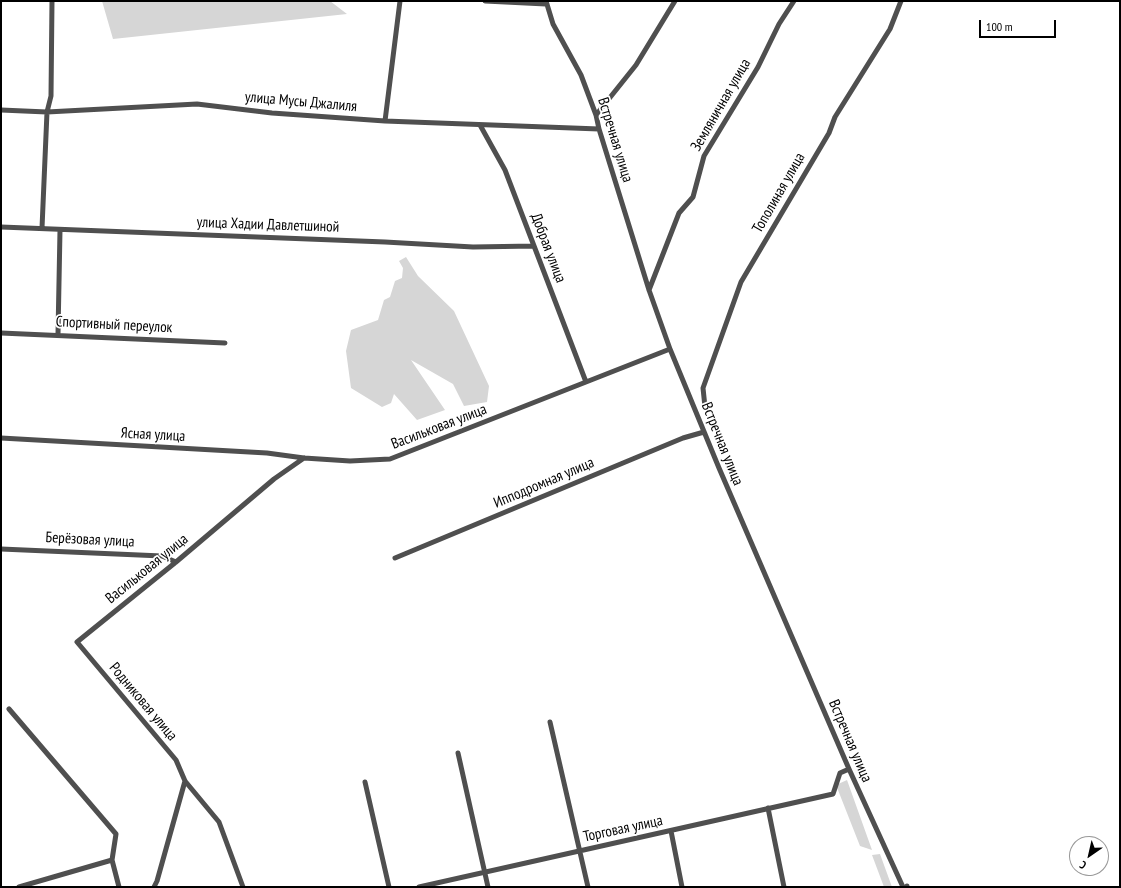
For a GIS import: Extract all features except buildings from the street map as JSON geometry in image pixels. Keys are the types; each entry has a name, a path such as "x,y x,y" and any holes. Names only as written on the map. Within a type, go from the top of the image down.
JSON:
{"street":[{"path":"42,228 46,112 51,96 52,1"},
{"path":"385,121 400,1"},
{"path":"485,1 546,3"},
{"path":"596,115 636,64 675,1"},
{"name":"Земляничная улица","path":"649,290 679,213 694,197 704,156 758,67 779,24 794,1"},
{"name":"Тополиная улица","path":"705,407 703,388 741,282 829,133 835,118 890,29 901,1"},
{"name":"Встречная улица","path":"546,3 553,24 581,75 596,115 649,290 670,349 704,432 849,769 906,886"},
{"name":"улица Мусы Джалиля","path":"1,110 46,112 197,104 272,114 385,121 599,129"},
{"name":"Добрая улица","path":"480,125 505,170 586,382"},
{"name":"улица Хадии Давлетшиной","path":"1,227 362,241 473,247 534,246"},
{"path":"58,334 60,230"},
{"name":"Спортивный переулок","path":"1,333 58,334 225,342"},
{"name":"Васильковая улица","path":"77,642 176,562 274,479 304,458 350,461 390,459 670,349"},
{"name":"Ипподромная улица","path":"395,558 684,438 704,432"},
{"name":"Ясная улица","path":"1,438 267,453 304,458"},
{"name":"Берёзовая улица","path":"1,549 162,556 176,562"},
{"name":"Родниковая улица","path":"77,642 176,760 185,781 218,822 243,887"},
{"path":"9,708 116,834 112,860 119,887"},
{"path":"550,722 588,887"},
{"path":"458,753 488,887"},
{"name":"Торговая улица","path":"419,887 833,794 840,773 849,769"},
{"path":"154,887 185,781"},
{"path":"366,782 389,887"},
{"path":"768,808 784,887"},
{"path":"671,831 682,887"},
{"path":"19,887 112,860"}],"shaded area":[{"path":"102,1 330,1 347,14 113,39"},
{"path":"406,257 418,276 454,311 489,386 487,402 464,406 453,384 411,360 445,410 417,420 394,394 391,403 382,407 351,388 346,351 351,330 378,320 384,300 390,297 395,281 402,278 403,268 399,261"},
{"path":"847,780 872,850 860,846 836,785"},
{"path":"880,854 892,887 884,887 872,855"}]}
